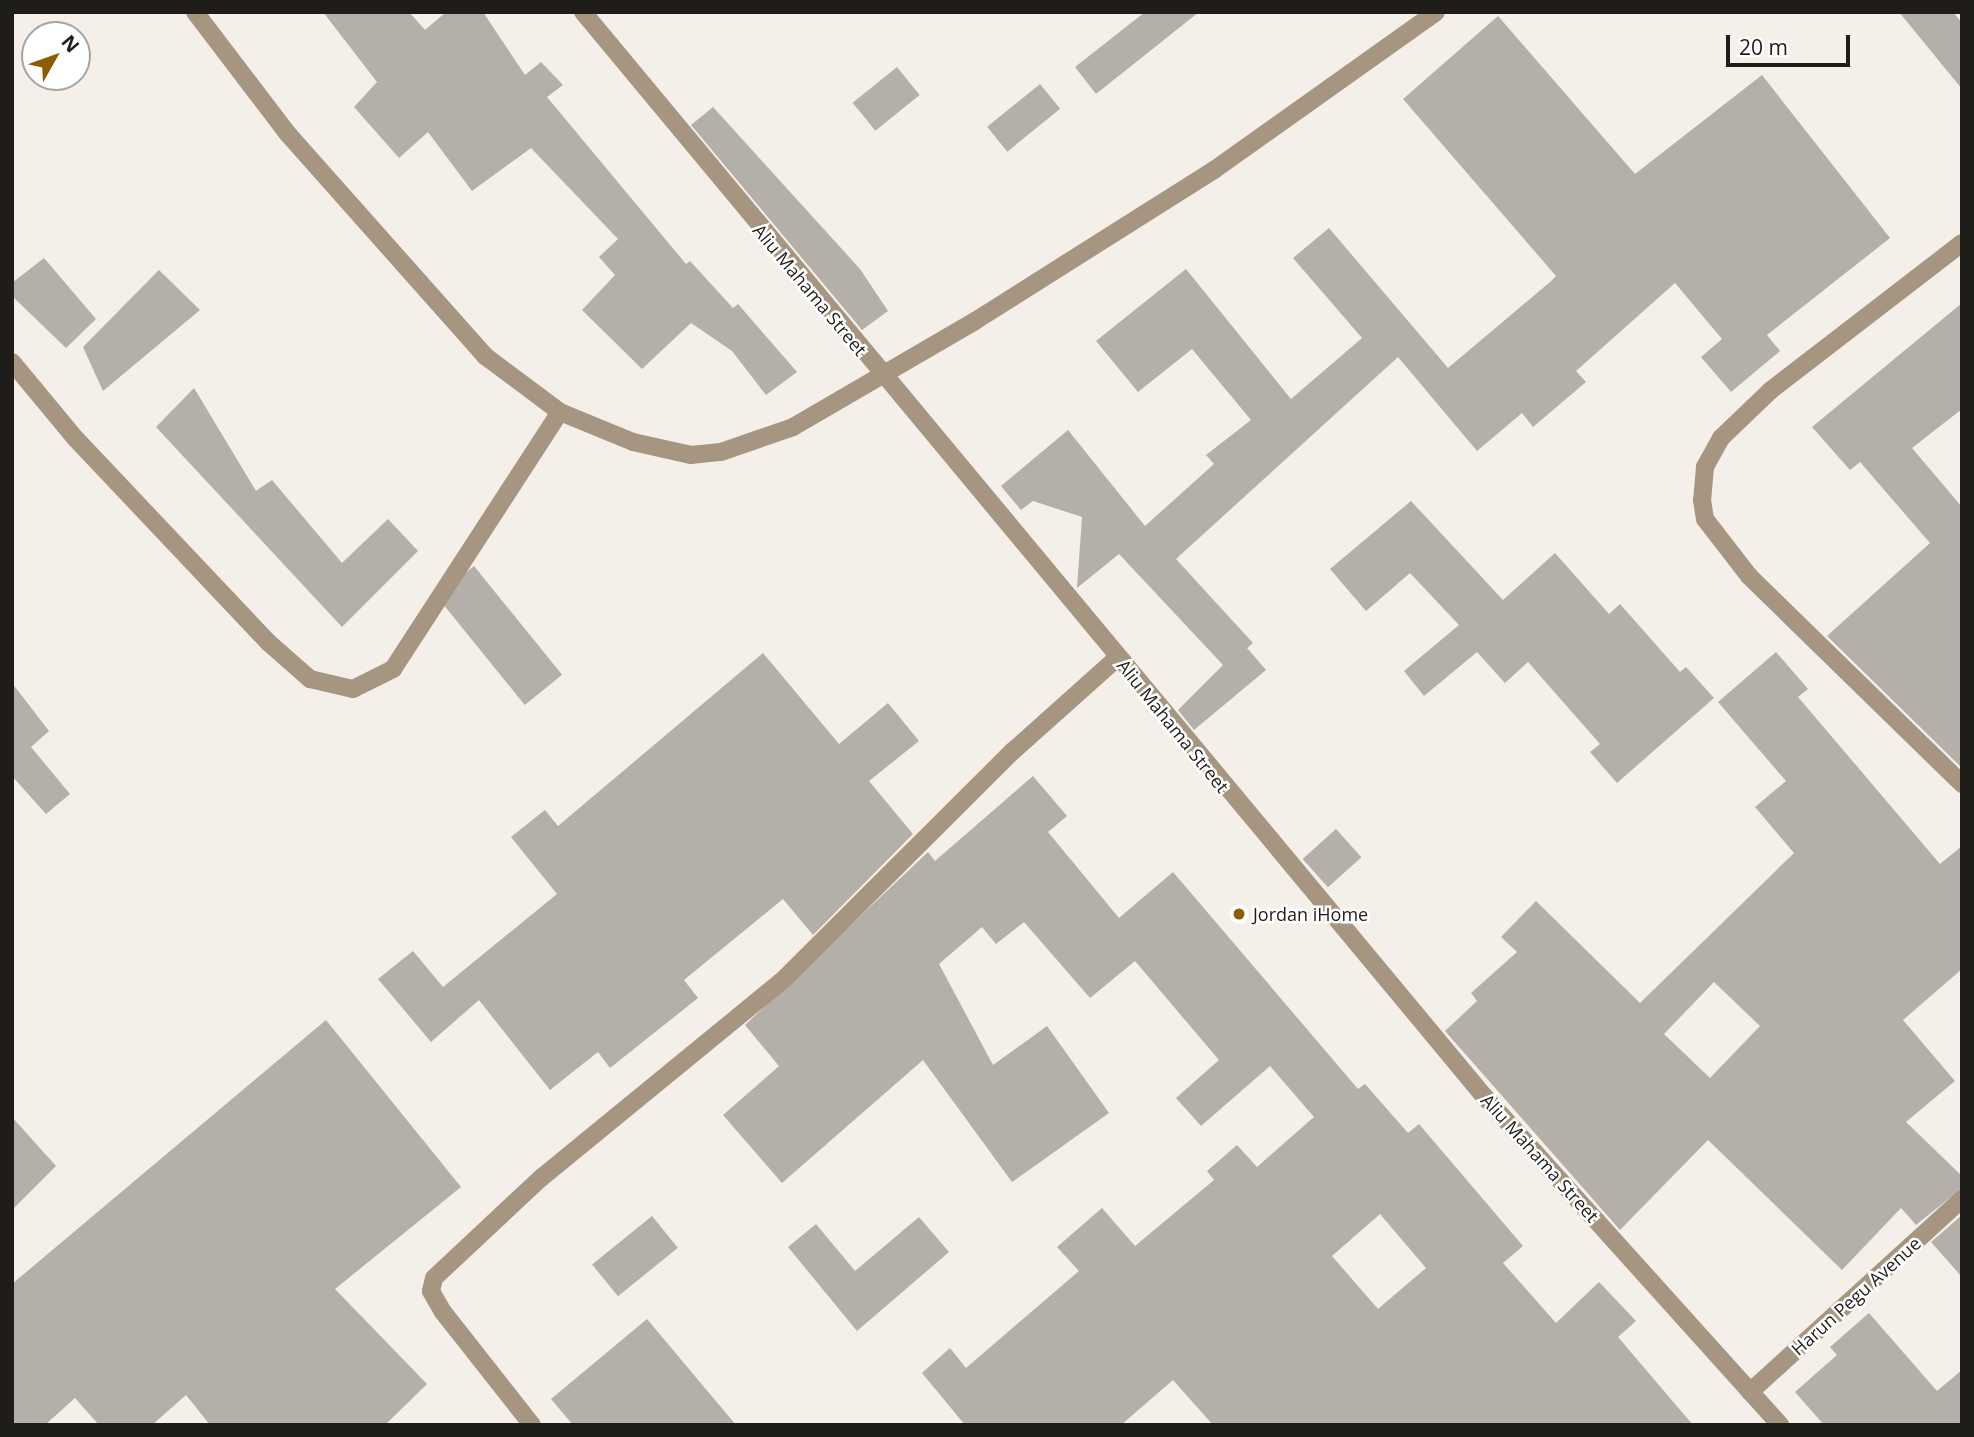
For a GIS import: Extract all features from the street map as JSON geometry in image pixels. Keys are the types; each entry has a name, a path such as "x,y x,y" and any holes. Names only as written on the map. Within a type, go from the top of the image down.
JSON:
{"street":[{"path":"195,12 288,134 485,356 560,412 633,442 691,455 721,452 793,427 1112,238 1436,12"},
{"name":"Aliu Mahama Street","path":"583,12 880,374 1484,1096 1780,1425"},
{"path":"1962,243 1770,391 1721,438 1706,467 1702,500 1705,519 1749,576 1962,784"},
{"path":"12,362 76,439 269,643 310,679 353,690 393,669 560,412"},
{"path":"532,1425 443,1312 432,1291 434,1278 541,1178 785,978 1013,751 1117,658"},
{"name":"Harun Pegu Avenue","path":"1750,1392 1962,1199"}],"building":[{"path":"323,12 409,12 425,30 446,12 483,12 525,75 541,62 563,85 547,97 686,264 690,261 733,308 738,304 797,372 766,395 732,351 691,323 642,369 582,310 615,275 599,257 618,239 531,148 472,191 428,132 399,158 354,107 377,82"},
{"path":"1145,12 1199,12 1096,94 1075,67"},
{"path":"1899,12 1953,12 1962,23 1962,89"},
{"path":"1498,16 1635,174 1762,75 1890,238 1767,335 1780,351 1731,392 1701,357 1722,339 1675,283 1576,371 1586,382 1533,427 1522,413 1477,451 1398,357 1176,559 1253,643 1247,648 1266,670 1194,730 1178,710 1223,665 1119,554 1077,588 1082,517 1033,501 1021,510 1001,486 1068,430 1145,526 1214,464 1206,455 1251,420 1192,349 1138,392 1096,341 1186,269 1291,399 1362,338 1293,258 1329,228 1448,368 1550,282 1556,276 1403,99"},
{"path":"897,67 920,95 875,131 853,103"},
{"path":"1040,84 1060,109 1007,152 987,127"},
{"path":"713,107 860,269 888,311 862,330 691,125"},
{"path":"44,258 96,319 66,348 12,296 12,283"},
{"path":"159,270 200,310 103,391 83,347"},
{"path":"1962,303 1962,409 1912,448 1962,507 1962,768 1827,636 1930,543 1860,462 1850,470 1812,427"},
{"path":"194,388 256,491 272,480 342,563 388,519 418,551 342,627 156,427"},
{"path":"1411,501 1503,600 1555,553 1609,614 1620,604 1680,672 1686,667 1714,698 1617,783 1590,752 1600,744 1528,662 1505,683 1477,652 1424,696 1404,671 1459,625 1410,573 1366,611 1330,569"},
{"path":"474,566 562,675 525,705 437,596"},
{"path":"1776,652 1808,689 1798,697 1940,864 1962,846 1962,969 1903,1020 1955,1081 1906,1122 1962,1176 1962,1188 1916,1225 1901,1208 1842,1270 1708,1140 1620,1230 1445,1031 1477,1001 1471,993 1517,952 1501,937 1536,901 1640,1003 1794,853 1755,807 1786,781 1718,702","holes":["1714,982 1760,1026 1710,1078 1664,1034"]},
{"path":"763,653 839,744 888,703 919,741 869,781 913,834 813,935 783,899 684,980 698,998 610,1068 598,1052 550,1090 479,1000 431,1042 378,979 413,951 443,987 557,894 511,837 545,810 558,826"},
{"path":"12,683 49,731 31,747 70,794 46,814 12,776"},
{"path":"1033,776 1067,816 1048,832 1119,918 1173,872 1358,1089 1365,1084 1408,1133 1419,1124 1523,1246 1503,1263 1556,1323 1599,1282 1636,1321 1618,1337 1693,1425 1213,1425 1173,1380 1121,1425 965,1425 922,1373 950,1348 966,1368 1079,1271 1057,1247 1102,1208 1135,1246 1214,1180 1207,1171 1237,1145 1257,1167 1314,1117 1270,1066 1201,1126 1176,1098 1219,1060 1135,961 1090,998 1024,922 996,944 982,927 939,964 993,1065 1047,1026 1109,1113 1012,1182 923,1060 782,1183 723,1115 779,1066 745,1025 928,852 935,861","holes":["1380,1214 1426,1268 1378,1309 1332,1256"]},
{"path":"1336,829 1361,857 1328,887 1303,859"},
{"path":"326,1020 461,1187 335,1289 427,1384 385,1425 210,1425 186,1395 152,1425 99,1425 75,1398 45,1425 12,1425 12,1284"},
{"path":"12,1117 56,1166 12,1210"},
{"path":"1962,1215 1962,1277 1931,1242"},
{"path":"652,1216 678,1248 618,1296 592,1264"},
{"path":"919,1217 949,1252 857,1331 788,1247 816,1224 855,1271"},
{"path":"1869,1313 1937,1391 1962,1370 1962,1425 1824,1425 1795,1392 1837,1355 1830,1347"},
{"path":"647,1319 736,1425 573,1425 551,1399"}],"place":[{"name":"Jordan iHome","path":"1239,914"}]}
